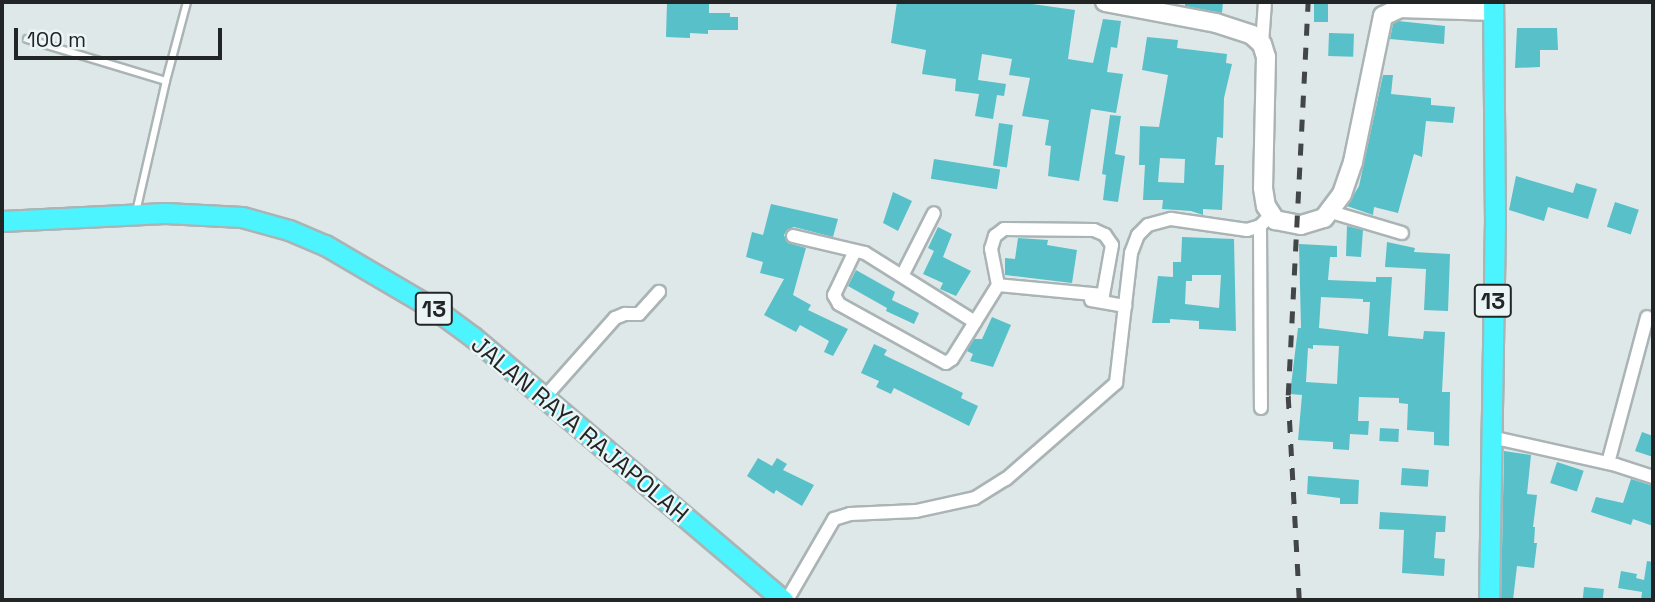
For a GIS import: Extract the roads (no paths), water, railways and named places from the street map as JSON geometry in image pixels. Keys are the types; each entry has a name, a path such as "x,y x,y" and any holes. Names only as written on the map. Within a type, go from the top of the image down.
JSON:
{"highway":[{"name":"13","path":"1489,600 1495,223 1493,6"},
{"name":"JALAN RAYA RAJAPOLAH","path":"2,221 135,214 242,217 289,230 325,245 439,312 785,600"}],"main road":[{"path":"1105,2 1216,23 1252,35 1262,44 1266,57 1263,188 1265,221 1301,225 1314,223 1331,212 1342,194 1353,162 1383,16 1400,8 1493,6"}],"street":[{"path":"1262,44 1265,2"},
{"path":"1331,212 1402,233"},
{"path":"903,274 934,213"},
{"path":"785,600 834,519 850,513 916,511 975,498 1006,479 1116,383 1131,253 1138,235 1149,225 1171,219 1247,230 1265,221 1261,408"},
{"path":"855,251 834,295 839,304 943,363 952,359 998,285 991,249 995,236 1004,229 1094,230 1105,235 1112,245 1102,295"},
{"path":"793,236 855,251 903,274 975,321"},
{"path":"998,285 1102,295 1125,306"},
{"path":"544,398 615,318 625,314 639,314 659,292"},
{"path":"947,373 975,321 1002,294 1077,298 1125,306"},
{"path":"1608,463 1647,317"},
{"path":"1491,438 1608,463 1653,477"}],"lane":[{"path":"135,214 187,2"},
{"path":"27,38 166,81"}],"railway":[{"path":"1299,600 1288,395 1308,2"}]}
